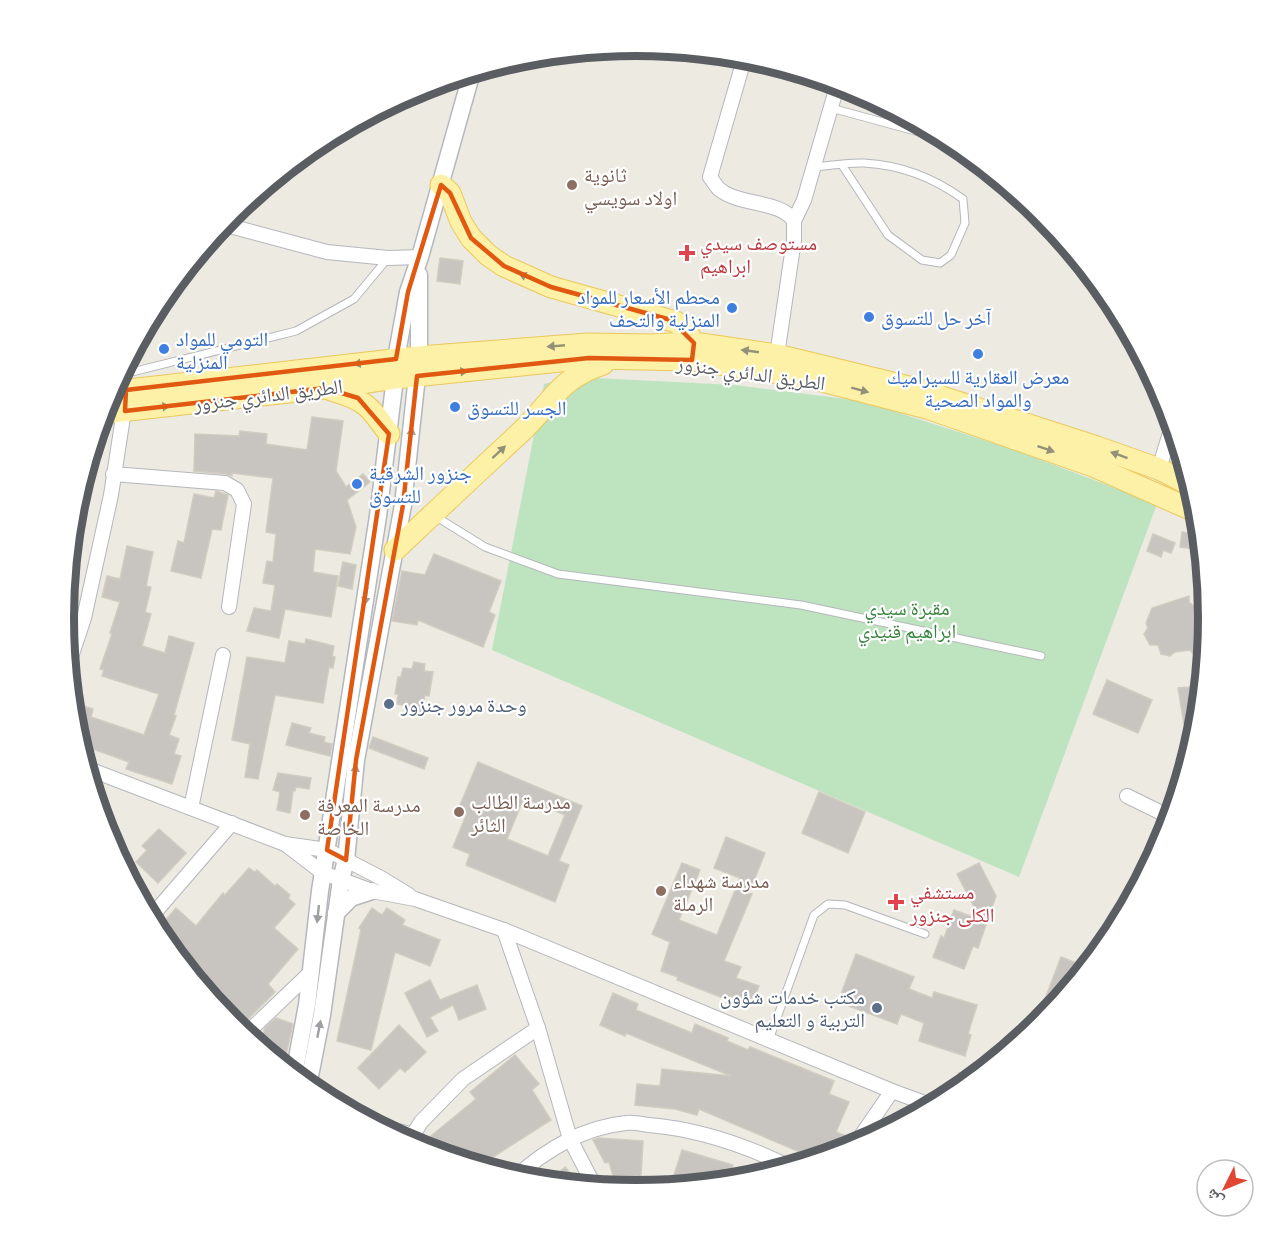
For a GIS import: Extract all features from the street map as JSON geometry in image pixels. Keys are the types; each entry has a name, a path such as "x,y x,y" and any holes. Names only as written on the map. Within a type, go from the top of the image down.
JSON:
{"main road":[{"path":"441,185 450,193 461,222 471,238 488,255 504,266 550,287 671,320 685,329 693,352"},
{"name":"الطريق الدائري جنزور","path":"418,367 588,344 649,345 693,352 807,377 927,408 1093,466 1188,508"},
{"name":"الطريق الدائري جنزور","path":"122,392 395,368 589,358 618,359 693,352 777,355 917,388 1048,430 1159,469 1182,481"},
{"path":"394,555 433,514 531,422 554,393 569,379 591,368 618,359"},
{"name":"الطريق الدائري جنزور","path":"122,392 325,388 395,368"},
{"path":"325,388 358,398 378,418 389,434"}],"street":[{"path":"742,65 710,177 720,189 735,198 785,211 794,221"},
{"path":"295,1065 372,556 389,434 395,368 408,292 469,81"},
{"path":"777,355 794,240 794,221 804,200 836,92"},
{"path":"233,227 327,252 419,260"},
{"path":"310,1076 346,860 356,760 403,505 418,367 419,260"},
{"path":"75,646 84,618 111,495 120,397"},
{"path":"1159,469 1169,437"},
{"path":"113,474 225,483 237,490 244,504 229,607"},
{"path":"372,556 394,555"},
{"path":"191,808 223,655"},
{"path":"95,772 285,844 327,850 381,878 415,899"},
{"path":"1127,796 1163,814"},
{"path":"156,911 231,823"},
{"path":"285,844 323,873 372,891 415,899 504,930 923,1102"},
{"path":"336,913 351,898 372,891"},
{"path":"504,930 538,1028 570,1139 590,1178"},
{"path":"252,1028 311,972"},
{"path":"414,1134 421,1122 463,1079 538,1028"},
{"path":"863,1132 892,1091"},
{"path":"526,1170 559,1144 584,1133 627,1123 668,1126 760,1153 779,1162"}],"lane":[{"path":"831,108 920,132"},
{"path":"813,167 864,163 913,171 947,187 963,199 965,223 951,255 940,263 922,260 888,235 842,165"},
{"path":"129,376 296,331 354,299 388,258"},
{"path":"433,514 484,547 558,574 801,605 1041,656"},
{"path":"769,1040 814,915 828,904 845,906 925,934"}],"highlighted area":[{"path":"441,185 450,193 471,238 504,266 551,287 671,320 694,343 692,360 589,358 417,376 403,505 356,760 346,860 327,850 389,434 358,398 325,388 125,411 126,390 396,359 408,292"}],"green space":[{"name":"مقبرة سيدي ابراهيم قنيدي","path":"574,377 734,385 862,401 1020,452 1157,504 1019,877 492,650 544,384"}],"building":[{"path":"440,258 463,261 460,284 437,281"},
{"path":"312,417 343,421 336,471 346,487 363,474 370,482 347,500 356,527 350,554 315,549 313,572 338,576 331,617 285,609 279,638 247,631 254,608 271,611 275,585 263,583 267,561 273,562 276,534 266,532 273,478 194,471 195,434 239,436 240,431 267,434 266,444 307,450"},
{"path":"216,491 228,495 221,530 212,529 201,578 171,571 178,541 184,543 194,494 214,498"},
{"path":"1182,532 1192,534 1194,549 1180,547"},
{"path":"1153,534 1175,543 1171,553 1163,550 1161,557 1147,551"},
{"path":"127,546 153,552 146,586 151,587 145,612 151,614 142,646 165,653 169,636 194,643 169,735 179,739 174,754 181,756 172,784 126,769 129,762 89,748 81,705 93,709 91,717 144,735 159,694 102,676 104,670 100,669 120,602 102,597 107,576 120,579"},
{"path":"434,554 501,581 489,612 495,615 483,647 418,620 417,625 392,621 402,571 425,575"},
{"path":"343,562 356,565 352,589 338,586"},
{"path":"1189,596 1189,602 1197,609 1195,611 1198,628 1195,634 1198,637 1198,659 1190,650 1175,652 1170,656 1161,654 1158,645 1150,645 1144,634 1148,628 1146,623 1152,608"},
{"path":"306,639 334,646 333,668 329,667 323,703 275,695 258,779 245,777 250,744 232,740 247,657 285,663 289,641 305,644"},
{"path":"414,662 425,664 424,671 433,672 429,696 425,695 421,715 406,712 407,706 397,704 398,694 395,694 398,677 401,677 403,668 412,669"},
{"path":"1107,680 1152,700 1138,733 1093,714"},
{"path":"1195,683 1188,726 1184,724 1178,688 1189,687"},
{"path":"292,723 311,728 309,733 325,737 324,742 332,744 330,756 286,745"},
{"path":"373,737 428,758 424,769 369,748"},
{"path":"478,762 582,806 559,861 569,865 555,902 466,865 470,854 453,847 467,813 458,810","holes":["524,798 565,815 548,856 507,839"]},
{"path":"278,773 311,778 309,789 296,787 293,791 290,813 277,810 280,792 273,790"},
{"path":"819,792 865,812 848,853 802,833"},
{"path":"159,829 186,853 158,883 136,862 147,850 142,846"},
{"path":"726,837 765,853 749,893 752,894 724,961 741,967 736,978 759,986 752,1004 729,996 728,1000 677,980 678,977 661,971 670,942 652,934 682,863 700,870 679,920 717,935 740,878 714,868"},
{"path":"979,863 996,896 978,948 973,946 964,969 933,957 941,936 944,938 954,910 981,920 957,874"},
{"path":"249,868 255,872 257,870 275,886 277,884 290,895 288,898 295,904 274,928 298,949 268,984 275,992 245,1022 190,960 164,922 176,908 196,926 223,893 225,895"},
{"path":"372,908 382,915 387,908 405,920 402,925 440,940 430,966 395,952 371,1050 337,1041 361,930 359,928"},
{"path":"856,954 914,977 909,989 932,998 934,992 977,1005 968,1034 971,1035 965,1056 919,1041 924,1023 901,1014 897,1024 838,1002"},
{"path":"1061,957 1080,964 1048,1000 1045,999"},
{"path":"430,980 440,1000 477,985 486,1009 459,1020 453,1005 430,1017 438,1031 427,1037 405,993"},
{"path":"613,993 638,1004 636,1010 692,1033 695,1024 728,1038 727,1041 748,1050 750,1047 834,1081 829,1094 849,1102 836,1132 849,1137 847,1140 805,1154 699,1109 697,1115 675,1109 635,1105 637,1084 660,1086 662,1069 731,1076 626,1033 625,1036 600,1025"},
{"path":"276,1018 293,1024 285,1057 262,1037 265,1028"},
{"path":"399,1025 426,1052 405,1072 400,1068 379,1089 358,1068"},
{"path":"515,1055 539,1084 532,1090 551,1120 493,1157 497,1162 426,1140 476,1099 470,1092"},
{"path":"598,1138 643,1141 641,1180 614,1179 609,1162 605,1163 593,1140"},
{"path":"682,1150 733,1165 731,1173 673,1179"},
{"path":"565,1167 574,1177 563,1176 556,1175"}],"place":[{"name":"ثانوية اولاد سويسي","path":"572,185"},
{"name":"مستوصف سيدي ابراهيم","path":"687,253"},
{"name":"محطم الأسعار للمواد المنزلية والتحف","path":"732,308"},
{"name":"آخر حل للتسوق","path":"869,317"},
{"name":"التومي للمواد المنزلية","path":"164,349"},
{"name":"معرض العقارية للسيراميك والمواد الصحية","path":"978,354"},
{"name":"الجسر للتسوق","path":"455,407"},
{"name":"جنزور الشرقية للتسوق","path":"357,484"},
{"name":"وحدة مرور جنزور","path":"389,704"},
{"name":"مدرسة الطالب الثائر","path":"459,812"},
{"name":"مدرسة المعرفة الخاصة","path":"305,815"},
{"name":"مدرسة شهداء الرملة","path":"661,891"},
{"name":"مستشفي الكلى جنزور","path":"896,902"},
{"name":"مكتب خدمات شؤون التربية و التعليم","path":"877,1008"}]}
